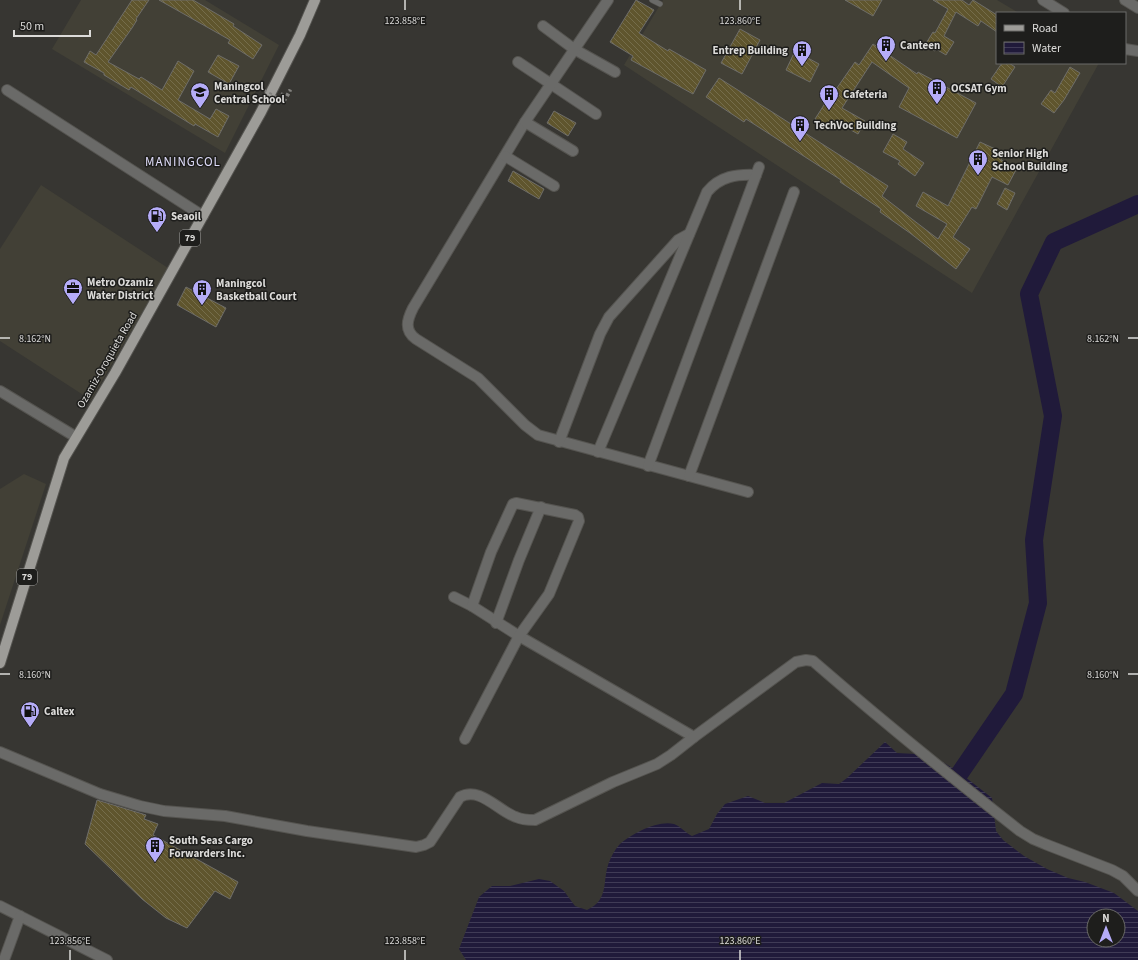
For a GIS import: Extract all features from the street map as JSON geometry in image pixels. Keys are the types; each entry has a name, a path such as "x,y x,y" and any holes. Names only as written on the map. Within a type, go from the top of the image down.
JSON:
{"main road":[{"name":"Ozamiz-Oroquieta Road","path":"0,663 58,473 64,458 118,366 261,112 300,35 315,0"}],"street":[{"path":"608,0 550,83 504,156 413,308 408,318 408,330 416,339 478,378 529,430 538,436 748,492"},
{"path":"1043,0 1062,12"},
{"path":"1125,0 1138,8"},
{"path":"543,26 574,49 615,72"},
{"path":"1126,49 1138,51"},
{"path":"518,62 596,114"},
{"path":"7,90 203,216"},
{"path":"525,122 573,151"},
{"path":"504,156 554,186"},
{"path":"598,452 704,198 711,187 723,179 758,171 648,466"},
{"path":"688,476 794,192"},
{"path":"559,442 600,334 609,316 678,240 689,234"},
{"path":"0,390 76,437"},
{"path":"465,739 519,636 548,594 579,521 578,517 575,515 516,502 511,506 491,552 472,606"},
{"path":"496,623 540,507"},
{"path":"454,597 472,606 496,623 694,737"},
{"path":"0,752 100,794 140,806 164,811 225,816 308,831 416,847 430,842 460,797 465,794 473,794 481,797 516,817 535,820 613,782 657,764 796,662 806,660 813,661 859,702 910,741 929,759 1020,831 1033,839 1124,876 1138,891"},
{"path":"0,906 107,960"},
{"path":"4,960 20,916"}],"lane":[{"path":"652,0 660,4"}],"path":[{"path":"264,90 285,102 291,90 289,90 286,96"}],"shaded area":[{"name":"Maningcol Central School","path":"81,0 205,0 279,45 225,153 52,49"},
{"path":"663,0 997,0 1017,12 996,12 996,64 1098,64 972,293 624,65"},
{"name":"Metro Ozamiz Water District","path":"41,185 168,268 91,400 0,341 0,249"},
{"path":"24,474 46,484 0,625 0,489"}],"water":[{"path":"885,742 897,753 935,757 960,773 992,798 996,831 1003,840 1024,856 1047,869 1068,878 1085,882 1114,893 1138,911 1138,960 466,960 459,949 479,897 492,886 510,886 539,879 550,881 564,891 575,906 587,910 595,905 602,894 607,867 616,850 620,844 638,832 653,826 667,823 676,825 692,836 709,829 717,814 725,804 748,796 765,803 784,803 822,783 839,784"}],"building":[{"path":"132,0 149,0 136,19 137,20 132,28 108,62 139,79 141,77 162,90 178,61 194,71 178,100 210,119 216,109 229,116 218,137 195,124 194,126 131,87 129,90 104,75 104,73 84,62 90,51 96,55"},
{"path":"159,0 193,0 234,24 233,26 262,45 253,59 228,43 230,40"},
{"path":"636,0 654,10 639,33 668,51 669,49 706,70 693,94 631,60 633,56 610,42"},
{"path":"845,0 882,0 873,16"},
{"path":"933,0 962,0 969,5 973,0 996,14 996,31 981,21 978,26 956,12 944,36 954,42 946,55 936,49 935,51 925,45 933,32 935,33 948,9"},
{"path":"740,29 760,40 742,74 721,63"},
{"path":"873,44 917,74 918,72 976,103 957,138 899,107 909,88 872,62 842,108 865,121 858,134 833,120 828,128 815,119 831,94 832,95 855,62 859,65"},
{"name":"Entrep Building","path":"795,51 819,64 810,82 786,70"},
{"path":"218,55 239,66 229,84 208,72"},
{"path":"1001,64 1010,64 1015,67 1002,87 991,79"},
{"path":"1070,67 1080,73 1064,100 1054,113 1041,104 1051,90 1055,93"},
{"path":"719,78 888,186 882,196 938,239 947,224 916,206 923,192 948,206 980,142 1004,153 1001,160 1017,168 1008,185 992,177 976,209 972,207 953,237 970,249 956,269 880,212 881,209 840,182 841,180 746,119 744,122 706,97"},
{"path":"554,111 576,123 568,136 547,123"},
{"path":"893,134 907,142 903,149 924,163 915,176 898,164 900,161 883,152"},
{"path":"513,171 544,189 539,199 508,181"},
{"path":"1005,188 1015,193 1007,210 997,204"},
{"name":"Maningcol Basketball Court","path":"186,287 226,308 216,327 177,305"},
{"name":"South Seas Cargo Forwarders Inc.","path":"97,800 146,815 144,819 158,824 153,835 238,882 230,899 215,891 187,928 166,918 142,899 85,844"}],"waterway":[{"path":"960,773 1014,694 1038,603 1034,540 1053,416 1029,294 1054,242 1138,204"}],"place":[{"name":"Canteen","path":"886,62"},
{"name":"Entrep Building","path":"802,67"},
{"name":"OCSAT Gym","path":"937,105"},
{"name":"Maningcol Central School","path":"200,109"},
{"name":"Cafeteria","path":"829,111"},
{"name":"TechVoc Building","path":"800,142"},
{"name":"Senior High School Building","path":"978,176"},
{"name":"Seaoil","path":"157,233"},
{"name":"Metro Ozamiz Water District","path":"73,305"},
{"name":"Maningcol Basketball Court","path":"202,306"},
{"name":"Caltex","path":"30,728"},
{"name":"South Seas Cargo Forwarders Inc.","path":"155,863"}],"district":[{"name":"MANINGCOL","path":"183,162"}]}
